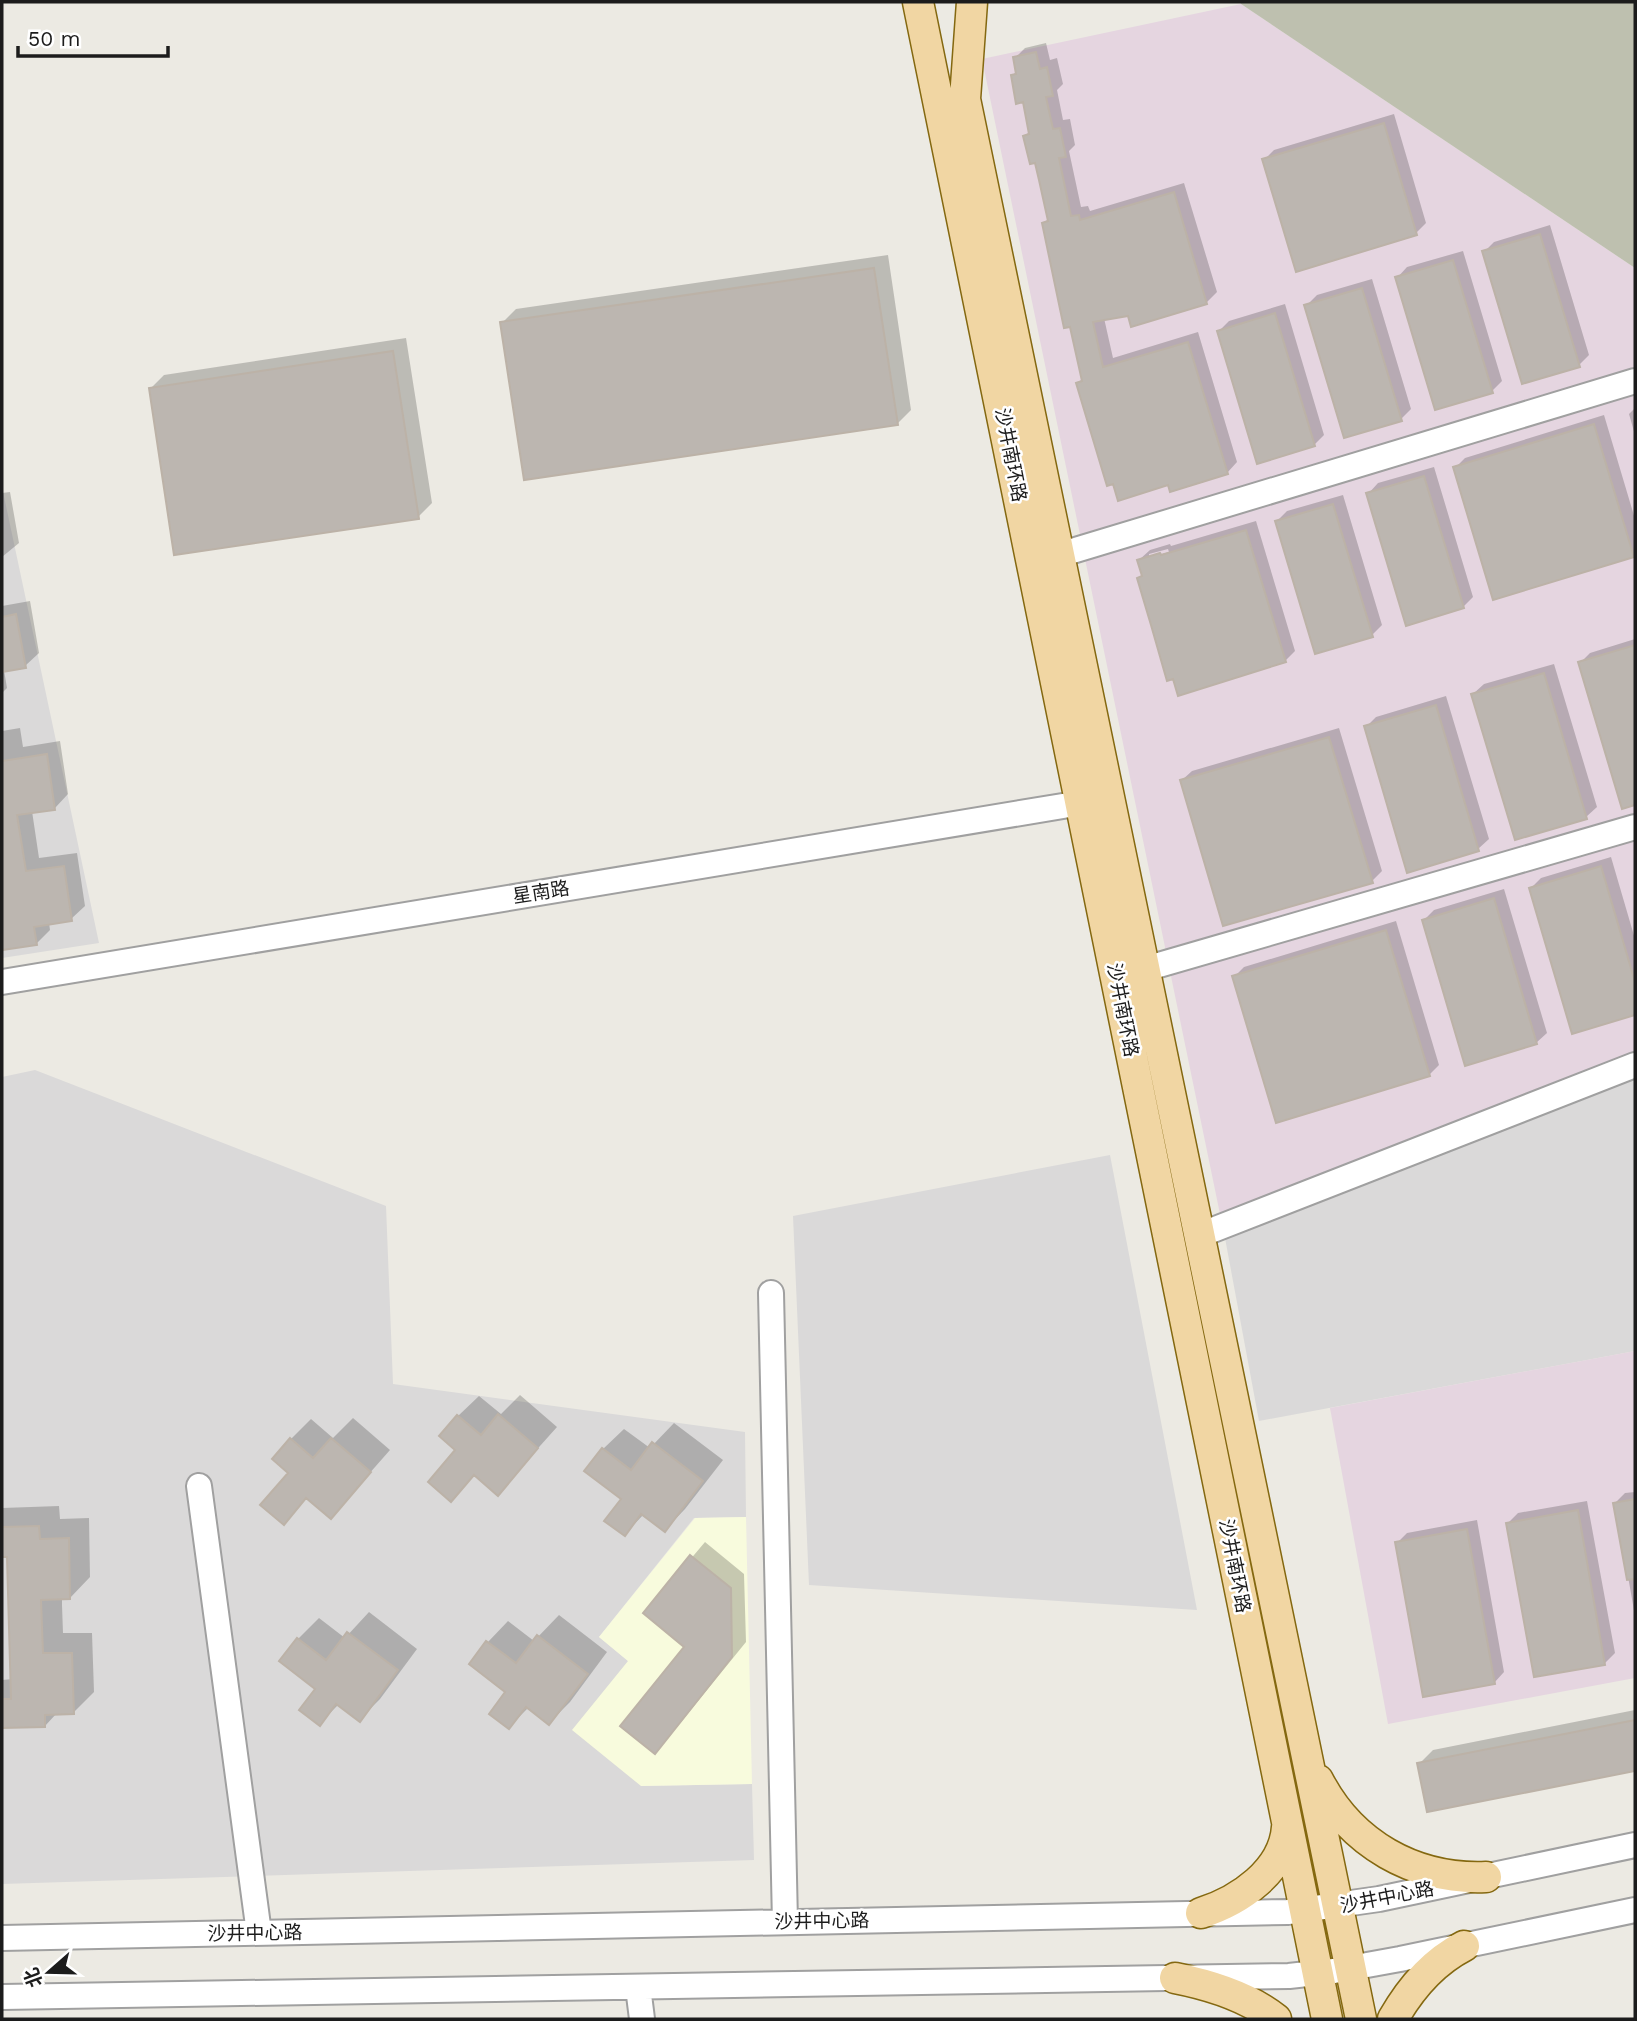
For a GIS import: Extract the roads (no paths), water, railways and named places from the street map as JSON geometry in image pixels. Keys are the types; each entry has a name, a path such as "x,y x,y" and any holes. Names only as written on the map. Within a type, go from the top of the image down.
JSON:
{"main road":[{"name":"沙井南环路","path":"918,2 953,102 1059,555 1361,2019"},
{"path":"934,2 953,102"},
{"path":"953,102 960,63 956,2"},
{"name":"沙井南环路","path":"972,2 953,102 1081,803 1327,2019"},
{"path":"1307,1756 1321,1786 1341,1815 1352,1828 1378,1849 1433,1873 1456,1877 1486,1877"},
{"path":"1201,1913 1236,1898 1266,1872 1282,1848 1287,1823"},
{"path":"1393,2019 1423,1978 1443,1958 1464,1946"},
{"path":"1175,1978 1229,1992 1276,2019"}],"street":[{"path":"1059,555 1635,381"},
{"name":"星南路","path":"2,982 1081,803"},
{"path":"1145,969 1635,827"},
{"path":"1200,1235 1635,1065"},
{"path":"771,1293 785,1922"},
{"path":"199,1486 259,1933"},
{"name":"沙井中心路","path":"2,1938 1305,1910 1486,1877 1635,1845"},
{"path":"2,1997 1175,1978 1317,1973 1351,1969 1635,1910"},
{"path":"638,1987 642,2019"}]}
